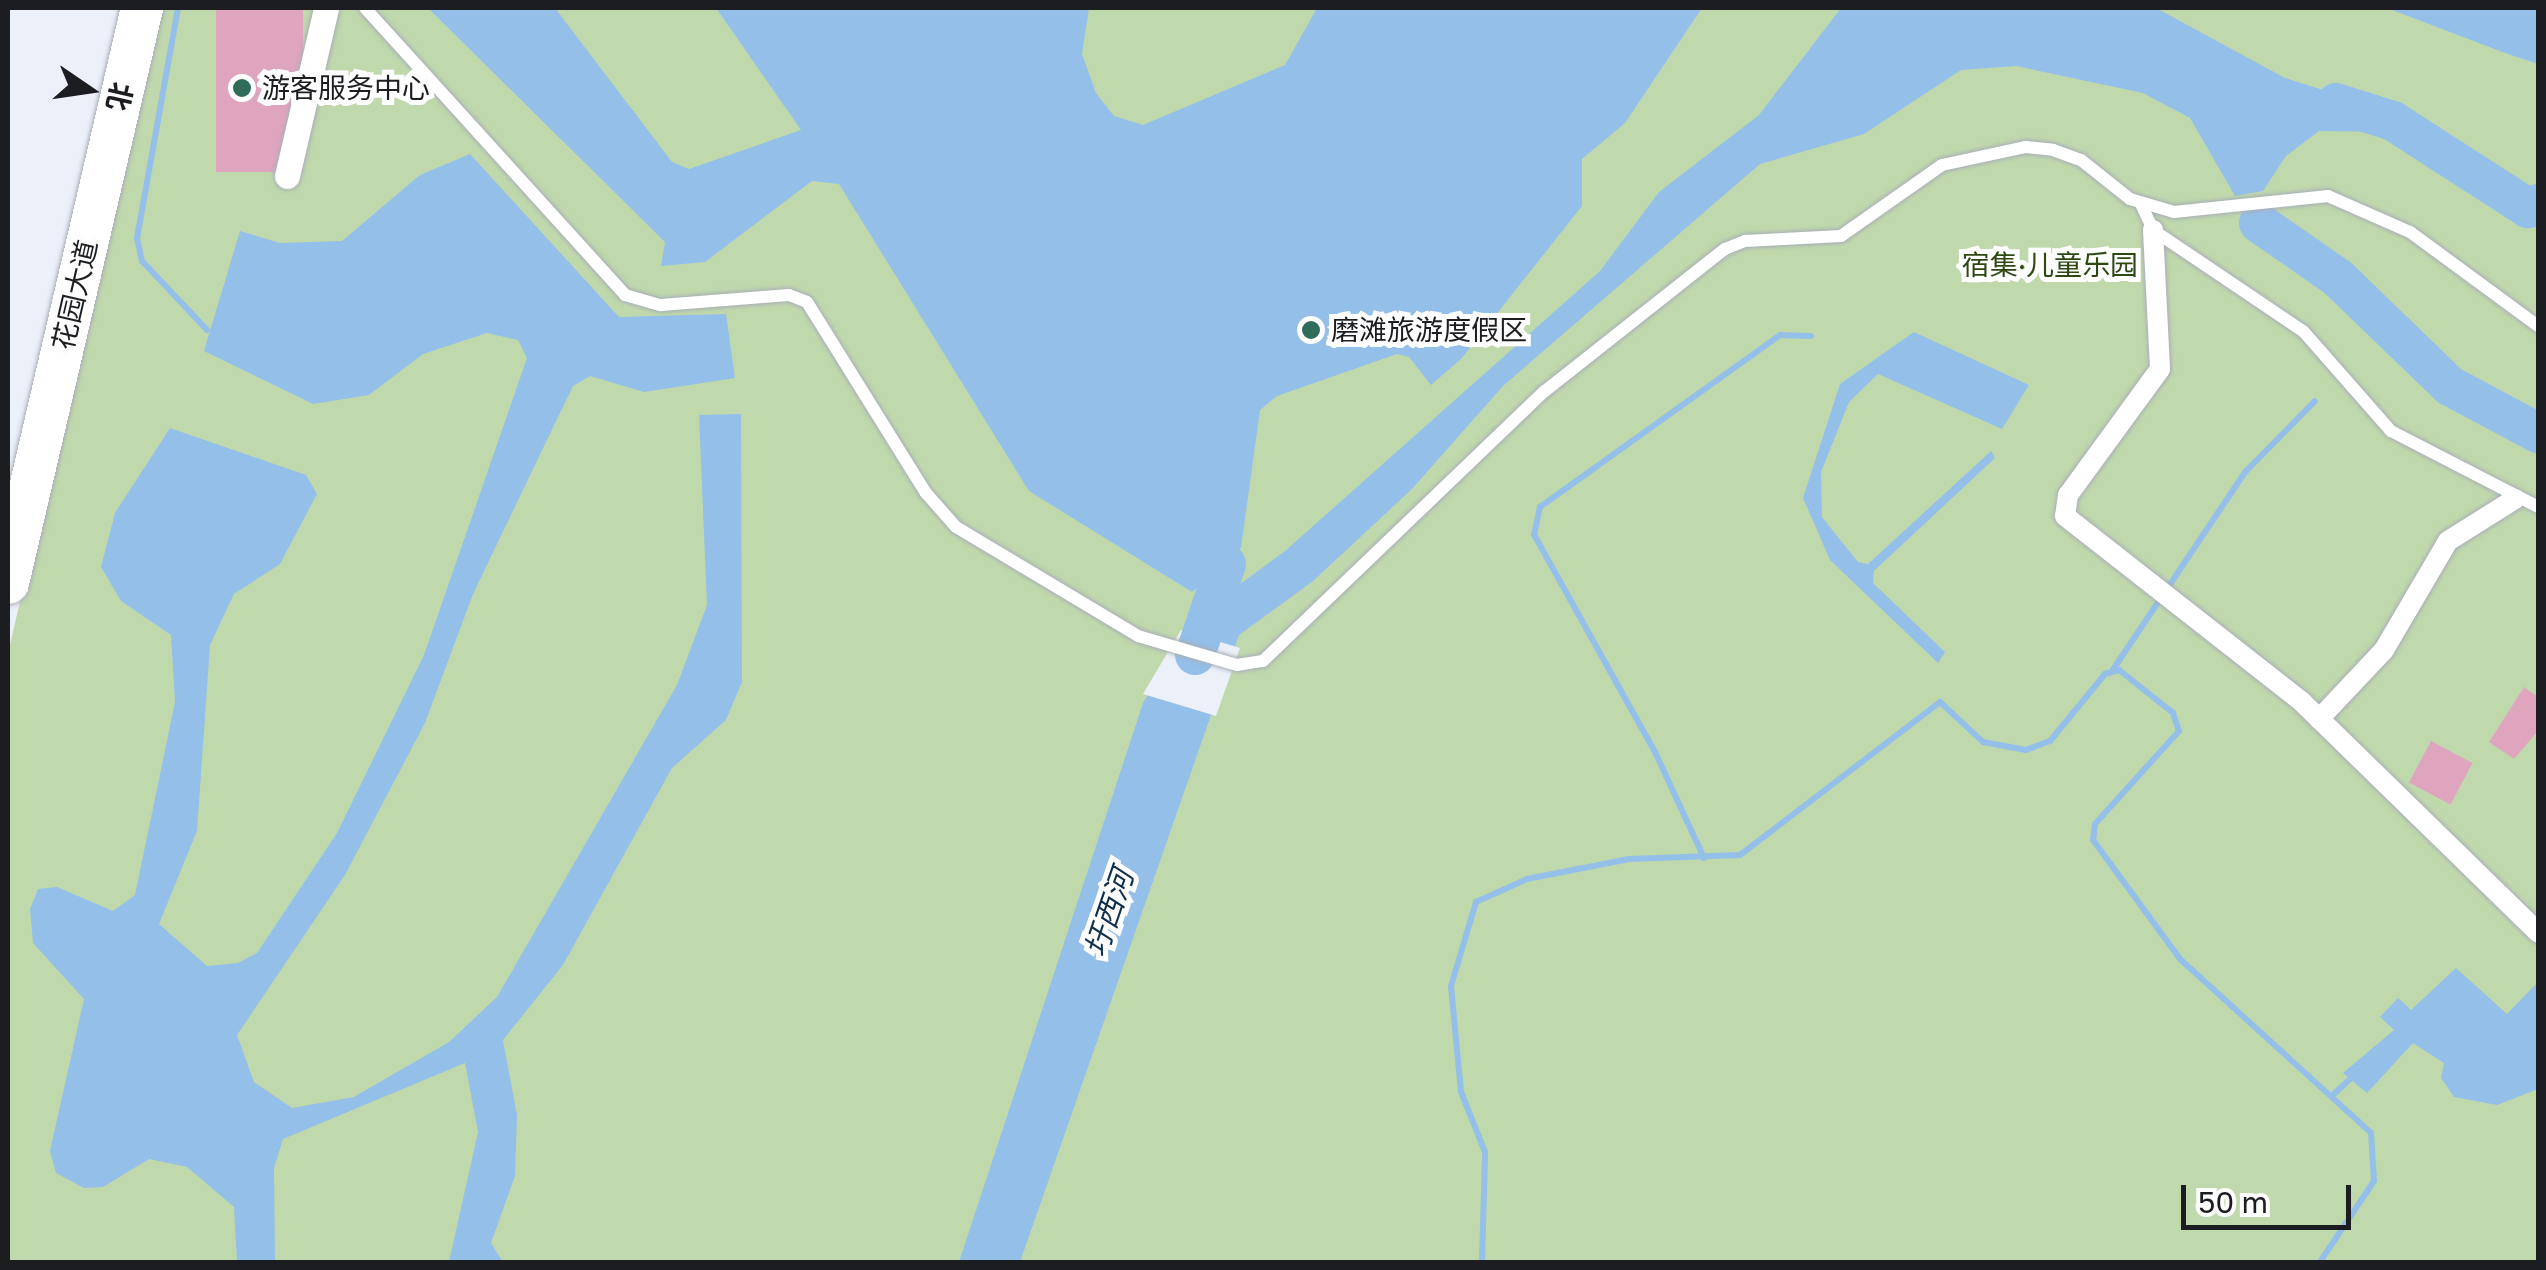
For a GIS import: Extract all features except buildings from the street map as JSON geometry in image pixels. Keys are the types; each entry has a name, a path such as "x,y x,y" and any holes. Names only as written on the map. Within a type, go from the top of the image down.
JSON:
{"main road":[{"name":"花园大道","path":"8,522 126,8"},
{"name":"花园大道","path":"8,583 142,8"}],"street":[{"path":"287,176 326,8"},
{"path":"2153,230 2160,369 2063,511 2320,719 2538,932"},
{"path":"2320,719 2384,650 2448,540 2515,499"}],"lane":[{"path":"365,8 624,296 661,305 789,295 807,302 926,493 956,527 1156,645 1237,665 1263,662 1545,391 1738,242 1841,236 1942,164 2026,147 2080,160 2141,204 2192,212 2328,196 2410,232 2538,326"},
{"path":"2141,204 2153,230 2304,332 2390,431 2515,499 2538,506"}],"green space":[{"name":"磨滩旅游度假区","path":"158,8 2538,8 2538,1262 8,1262 8,653"}],"water":[{"path":"428,8 555,8 672,162 689,169 801,130 716,8 1089,8 1082,54 1096,93 1114,116 1143,125 1285,65 1317,8 1702,8 1625,123 1582,159 1582,206 1461,359 1431,385 1409,357 1397,354 1277,396 1260,410 1241,548 1192,592 1029,491 839,184 812,181 705,262 661,266 665,242"},
{"path":"1841,8 2156,8 2285,78 2389,111 2388,132 2319,131 2286,156 2263,191 2235,196 2190,118 2143,93 2016,66 1961,70 1864,134 1760,164 1503,386 1412,489 1312,582 1239,635 1020,1262 959,1262 1143,703 1194,618 1285,551 1600,271 1659,192 1759,115"},
{"path":"2387,8 2538,8 2538,64 2505,53"},
{"path":"470,154 619,317 726,314 735,378 644,392 590,376 573,386 473,594 425,723 345,875 237,1035 254,1082 292,1108 354,1097 449,1042 497,997 677,685 707,605 699,415 741,414 742,682 726,720 672,768 563,965 503,1040 517,1115 515,1176 491,1243 503,1262 449,1262 478,1132 465,1063 283,1139 274,1168 275,1262 237,1262 234,1207 187,1167 149,1159 103,1187 84,1188 56,1173 50,1151 84,999 33,943 30,909 38,889 57,887 113,911 135,895 175,702 171,635 121,601 101,567 115,513 170,428 306,475 317,494 280,564 234,594 210,645 197,831 159,924 207,966 238,963 257,953 337,833 424,655 527,358 518,340 487,333 423,354 369,395 313,404 204,351 240,231 280,243 342,241 420,175"},
{"path":"1914,332 2029,385 2002,429 1878,374 1849,402 1821,472 1822,517 1858,562 1868,564 1991,451 1995,458 1874,571 1873,583 1945,652 1938,663 1830,560 1803,498 1840,384"},
{"path":"2456,968 2507,1014 2538,982 2538,1089 2497,1105 2454,1097 2441,1078 2444,1063 2413,1043 2367,1093 2343,1073 2394,1030 2380,1017 2398,998 2411,1010"}],"pier":[{"path":"1181,630 1240,648 1216,716 1143,694"}],"waterway":[{"path":"178,8 137,238 142,261 207,330"},
{"path":"2336,103 2393,121 2528,208 2538,204"},
{"path":"2259,223 2338,278 2450,386 2538,433"},
{"path":"1704,858 1655,752 1534,535 1540,507 1780,335 1811,336"},
{"path":"2112,671 2246,471 2315,401"},
{"name":"圩西河","path":"1195,655 1226,564"},
{"path":"1482,1262 1485,1152 1461,1092 1451,986 1476,902 1527,879 1629,859 1740,855 1940,702 1983,742 2026,750 2050,741 2105,674 2119,670 2173,713 2179,731 2095,824 2093,840 2180,959 2371,1133 2374,1181 2320,1262"},
{"path":"2335,1093 2350,1079"}],"place":[{"name":"游客服务中心","path":"242,88"},
{"name":"磨滩旅游度假区","path":"1311,330"}],"park label":[{"name":"宿集·儿童乐园","path":"2050,265"}]}
